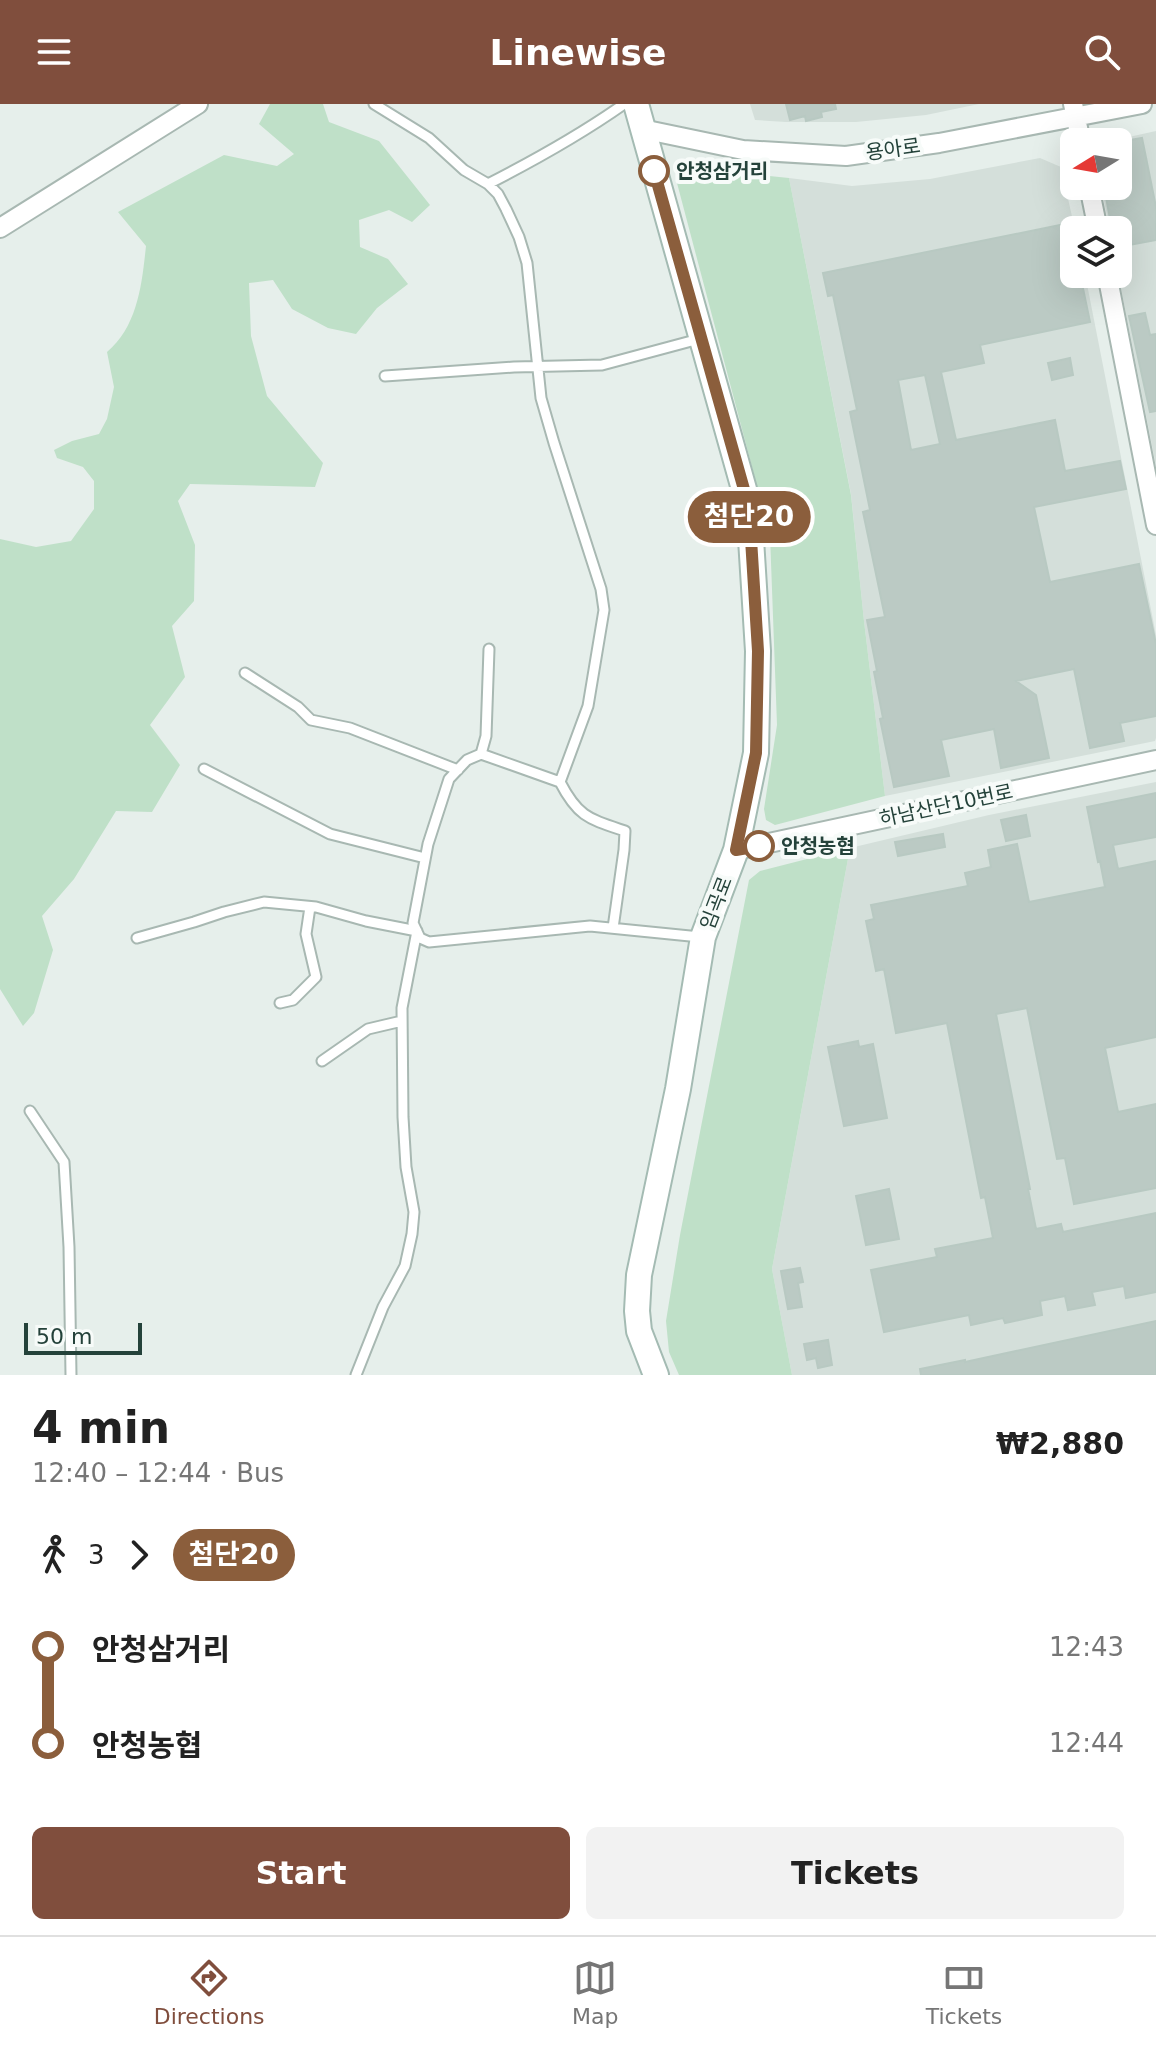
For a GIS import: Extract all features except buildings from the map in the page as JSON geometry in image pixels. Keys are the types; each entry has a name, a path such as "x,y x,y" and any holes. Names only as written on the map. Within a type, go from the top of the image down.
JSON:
{"main road":[{"name":"임곡로","path":"636,104 749,507 758,651 756,753 736,850 703,937 678,1089 637,1291 639,1331 656,1375"}],"street":[{"path":"0,228 198,104"},
{"name":"용아로","path":"642,129 743,150 846,156 939,143 1074,110 1142,104"},
{"path":"1110,288 1156,525"},
{"name":"하남산단10번로","path":"736,850 1156,760"}],"lane":[{"path":"374,104 429,138 464,170 488,184 498,194 519,237 527,263 541,398 601,589 604,610 588,706 560,782"},
{"path":"488,184 537,160 624,104"},
{"path":"385,376 602,365 702,338"},
{"path":"481,754 486,736 489,649"},
{"path":"245,673 283,696 311,720 350,728 458,770"},
{"path":"613,928 625,831 580,813 560,782 481,754 467,760 449,779 428,844 413,923 420,938 429,942 590,926 703,937"},
{"path":"204,769 330,834 425,858"},
{"path":"137,938 264,902 310,907 417,931"},
{"path":"280,1003 293,1000 316,977 306,934 310,907"},
{"path":"356,1375 383,1307 405,1266 412,1234 414,1212 406,1167 403,1117 402,1008 417,931"},
{"path":"322,1061 368,1029 402,1021"},
{"path":"30,1111 64,1162 71,1375"}],"shaded area":[{"path":"750,104 979,104 926,115 856,122 786,122 755,120"},
{"path":"1156,131 1156,466 1121,288 1132,288 1132,216 1107,216 1104,200 1132,200 1132,136"},
{"path":"1040,158 1060,167 1060,200 1068,200 1072,216 1060,216 1060,288 1088,288 1156,635 1156,738 1155,741 885,796 851,494 789,178 852,186 930,179"},
{"path":"1156,782 1156,1375 792,1375 772,1269 850,848 989,815"}],"green space":[{"path":"270,104 323,104 329,122 379,141 430,205 412,222 389,210 359,220 360,247 388,259 408,284 377,308 356,334 328,328 292,309 273,280 249,283 251,336 267,396 323,463 315,487 190,484 178,501 195,545 194,601 172,626 185,677 150,725 180,765 152,812 116,811 74,879 42,916 53,950 34,1013 23,1026 0,989 0,539 36,547 71,541 94,509 94,481 83,467 57,458 54,450 72,441 99,434 107,419 114,387 107,352 126,330 132,317 140,289 146,246 118,212 224,155 277,166 294,154 259,124"},
{"path":"690,168 789,178 851,495 885,796 775,825 766,820 764,809 777,725 770,535 677,183"},
{"path":"850,848 772,1269 792,1375 679,1375 669,1352 666,1321 749,880 760,871"}],"bus line":[{"name":"첨단20","path":"654,171 749,507 758,651 756,753 736,850 759,846"}],"place":[{"name":"안청삼거리","path":"654,171"},
{"name":"안청농협","path":"759,846"}]}
